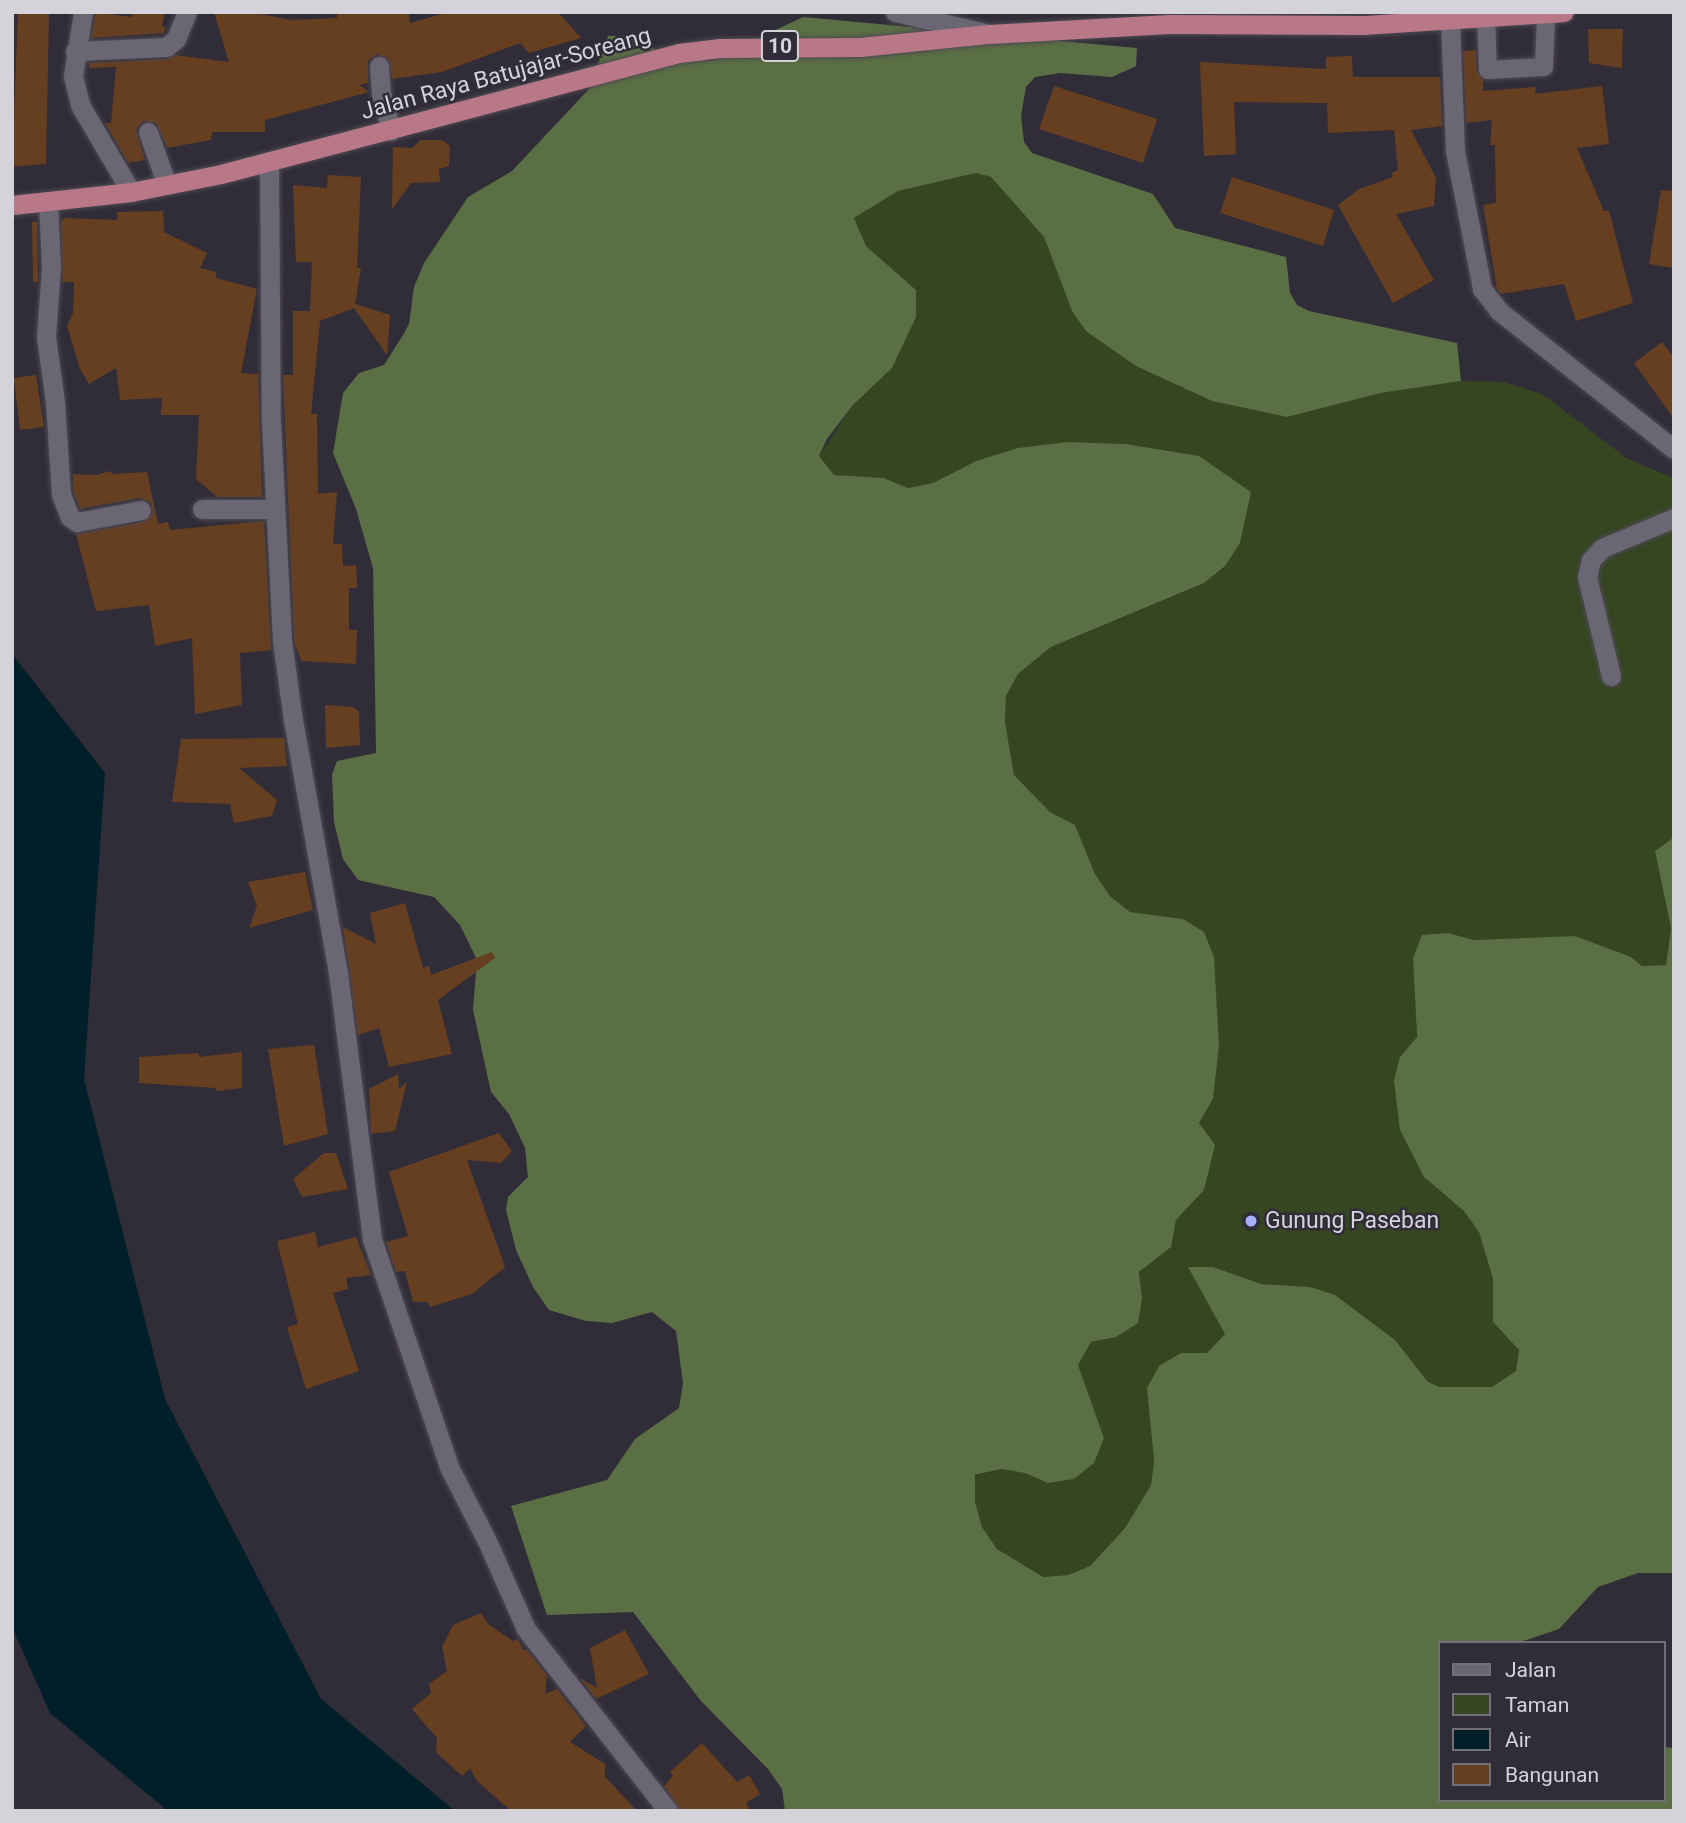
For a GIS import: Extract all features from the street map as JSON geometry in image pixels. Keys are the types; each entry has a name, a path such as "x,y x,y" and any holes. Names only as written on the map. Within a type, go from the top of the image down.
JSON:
{"highway":[{"name":"Jalan Raya Batujajar-Soreang","path":"12,205 131,192 269,162 679,53 733,47 860,47 989,34 1287,17 1364,25 1450,21 1486,14 1555,13"}],"street":[{"path":"83,12 75,51 74,76 80,105 131,192"},
{"path":"75,51 166,47 176,39 187,12"},
{"path":"895,12 989,34"},
{"path":"1450,21 1455,151 1482,289 1499,311 1674,449"},
{"path":"379,66 381,93 391,131"},
{"path":"148,132 167,185"},
{"path":"269,162 274,509 282,641 293,720 338,973 372,1239 415,1375 449,1468 487,1541 526,1629 668,1811"},
{"path":"48,202 51,267 46,337 51,363 61,494 70,517 78,522 141,510"},
{"path":"202,509 274,509"},
{"path":"1611,676 1587,577 1591,560 1602,548 1674,518"}],"lane":[{"path":"1486,14 1489,70 1544,67 1555,13"}],"green space":[{"path":"803,17 1137,48 1136,66 1112,77 1060,73 1035,77 1026,87 1021,116 1024,142 1032,153 1153,194 1175,228 1286,257 1290,293 1297,305 1309,311 1457,343 1461,381 1381,393 1287,417 1212,401 1136,366 1086,331 1072,311 1044,237 991,177 976,173 898,191 854,218 866,246 916,290 916,317 892,368 853,405 827,439 819,456 834,475 884,478 908,488 933,483 976,461 1018,448 1068,442 1126,444 1199,456 1251,492 1240,543 1225,566 1204,583 1051,647 1018,674 1006,696 1005,722 1014,775 1050,812 1075,825 1095,874 1110,896 1130,912 1183,919 1204,932 1214,957 1219,1045 1213,1099 1199,1123 1215,1145 1204,1190 1176,1220 1171,1247 1139,1272 1142,1298 1138,1323 1116,1337 1091,1342 1078,1365 1104,1438 1094,1463 1074,1479 1048,1483 1025,1473 1001,1469 975,1475 975,1502 982,1527 997,1549 1043,1577 1068,1575 1090,1566 1125,1528 1151,1485 1154,1461 1147,1388 1159,1366 1181,1353 1207,1353 1225,1334 1188,1267 1213,1267 1261,1284 1310,1287 1335,1295 1395,1340 1428,1382 1440,1387 1492,1387 1516,1371 1519,1350 1493,1322 1493,1279 1479,1232 1464,1211 1424,1177 1400,1130 1394,1081 1400,1057 1417,1037 1413,958 1422,935 1448,933 1474,940 1575,936 1631,957 1642,966 1666,965 1671,928 1655,851 1674,837 1674,1573 1638,1573 1598,1587 1559,1629 1523,1641 1438,1641 1438,1802 1665,1802 1665,1747 1674,1748 1674,1811 785,1811 782,1789 768,1769 701,1701 633,1612 547,1615 511,1506 607,1480 635,1439 679,1408 683,1383 676,1331 652,1312 612,1323 586,1321 549,1310 533,1287 516,1250 506,1210 508,1197 528,1177 525,1148 509,1114 491,1092 473,1010 477,960 460,925 434,897 358,880 343,859 334,822 332,775 337,761 376,753 373,568 356,509 333,453 343,393 359,373 384,365 403,335 409,324 414,287 424,263 468,197 512,171 589,89 608,36 634,36 656,50 710,61"},
{"path":"976,173 991,177 1044,237 1072,311 1136,366 1212,401 1287,417 1381,393 1461,381 1503,382 1542,394 1628,459 1674,478 1674,837 1655,851 1671,928 1666,965 1642,966 1631,957 1575,936 1474,940 1448,933 1413,958 1417,1037 1400,1057 1424,1177 1465,1211 1479,1232 1493,1279 1493,1322 1519,1350 1516,1371 1492,1387 1440,1387 1428,1382 1395,1340 1310,1287 1261,1284 1213,1267 1189,1267 1225,1334 1208,1353 1181,1353 1160,1366 1148,1388 1154,1461 1151,1485 1125,1528 1090,1566 1068,1575 1043,1577 997,1549 982,1527 974,1502 974,1476 1001,1469 1025,1473 1049,1483 1104,1438 1078,1365 1091,1342 1116,1337 1142,1298 1139,1272 1170,1247 1176,1220 1204,1190 1199,1123 1213,1099 1182,919 1130,912 1110,896 1095,874 1075,825 1050,812 1014,775 1005,722 1006,696 1018,674 1051,647 1204,583 1225,566 1199,456 1126,444 1068,442 976,461 933,483 908,488 884,478 834,475 819,456 853,405 892,368 916,290 866,246 854,218 898,191"}],"water":[{"path":"12,654 105,773 84,1079 165,1399 321,1699 455,1811 168,1811 50,1713 12,1627"}],"building":[{"path":"18,12 49,12 46,164 12,167"},
{"path":"95,12 131,17 132,12 165,12 162,26 165,27 164,33 91,38"},
{"path":"214,12 249,12 293,20 337,18 337,12 409,12 410,23 449,12 558,12 581,38 529,53 520,43 442,72 392,79 389,60 377,54 368,61 368,83 359,85 369,92 265,120 265,132 212,132 211,140 167,148 156,123 143,121 136,130 145,160 128,163 105,123 111,123 116,67 89,68 89,63 167,59 175,55 229,62"},
{"path":"1588,29 1623,29 1622,68 1589,63"},
{"path":"1476,50 1477,71 1483,80 1483,91 1536,87 1535,94 1602,86 1609,144 1577,148 1604,211 1609,211 1633,303 1576,321 1564,284 1501,294 1497,289 1483,205 1496,203 1495,145 1490,145 1492,120 1466,123 1463,51"},
{"path":"1352,56 1353,77 1440,77 1442,126 1411,130 1436,178 1434,206 1396,214 1434,280 1393,303 1338,205 1359,189 1393,177 1392,173 1398,170 1394,130 1328,133 1327,103 1234,102 1236,154 1204,156 1200,62 1326,69 1326,57"},
{"path":"1054,86 1157,119 1143,163 1039,129"},
{"path":"421,140 442,140 450,146 449,166 439,169 440,182 411,183 392,209 393,147 412,148"},
{"path":"328,175 361,177 357,268 361,268 355,304 390,315 387,355 354,308 320,321 311,414 317,414 318,494 337,492 333,544 342,544 343,566 356,565 357,588 349,588 349,630 357,630 356,664 301,661 294,640 283,375 293,375 293,311 310,311 312,262 296,262 293,185 327,188"},
{"path":"1232,177 1334,210 1323,246 1220,213"},
{"path":"1661,190 1674,191 1674,268 1649,264"},
{"path":"163,211 164,232 207,253 200,268 216,272 216,278 257,289 241,373 258,374 262,497 217,497 196,479 199,415 161,415 162,398 120,400 116,368 89,384 80,369 67,326 73,313 74,282 62,282 61,222 64,218 117,220 117,212"},
{"path":"32,222 37,222 38,282 33,282"},
{"path":"1662,342 1674,358 1674,419 1634,363"},
{"path":"36,375 44,427 20,430 14,378"},
{"path":"111,471 112,474 147,472 158,524 168,522 170,530 264,521 271,650 240,653 242,705 195,714 192,638 155,646 149,605 96,611 76,534 143,522 153,513 151,503 139,498 80,509 73,491 73,474 96,475"},
{"path":"325,705 353,707 359,712 360,745 326,748"},
{"path":"284,738 287,766 239,768 277,800 272,816 234,823 230,804 172,802 181,739"},
{"path":"305,872 313,910 249,928 257,906 248,882"},
{"path":"405,903 423,968 429,966 431,975 492,952 495,958 438,1000 452,1054 389,1067 379,1028 358,1035 343,927 376,944 370,913"},
{"path":"314,1045 328,1134 284,1146 268,1049"},
{"path":"242,1052 242,1088 216,1091 216,1088 139,1083 139,1057 199,1053 199,1057"},
{"path":"398,1074 399,1089 407,1082 395,1131 371,1134 369,1089"},
{"path":"499,1133 512,1151 501,1163 467,1160 505,1267 472,1294 430,1307 428,1302 413,1302 405,1271 396,1272 386,1242 408,1236 389,1172"},
{"path":"324,1153 336,1153 348,1189 302,1197 293,1179"},
{"path":"315,1232 318,1247 356,1237 371,1275 346,1278 348,1289 333,1293 359,1371 306,1389 287,1327 298,1324 277,1241"},
{"path":"481,1613 489,1625 513,1641 518,1639 523,1650 527,1650 547,1675 545,1694 557,1689 586,1726 570,1742 605,1764 605,1777 637,1811 511,1811 477,1781 470,1768 462,1776 436,1752 437,1738 412,1709 431,1693 429,1684 447,1671 442,1647 453,1625"},
{"path":"625,1630 649,1674 596,1699 580,1678 597,1688 590,1648"},
{"path":"702,1743 737,1782 749,1775 760,1794 746,1803 750,1811 680,1811 664,1786 673,1776 670,1772"}],"place":[{"name":"Gunung Paseban","path":"1251,1221"}]}
